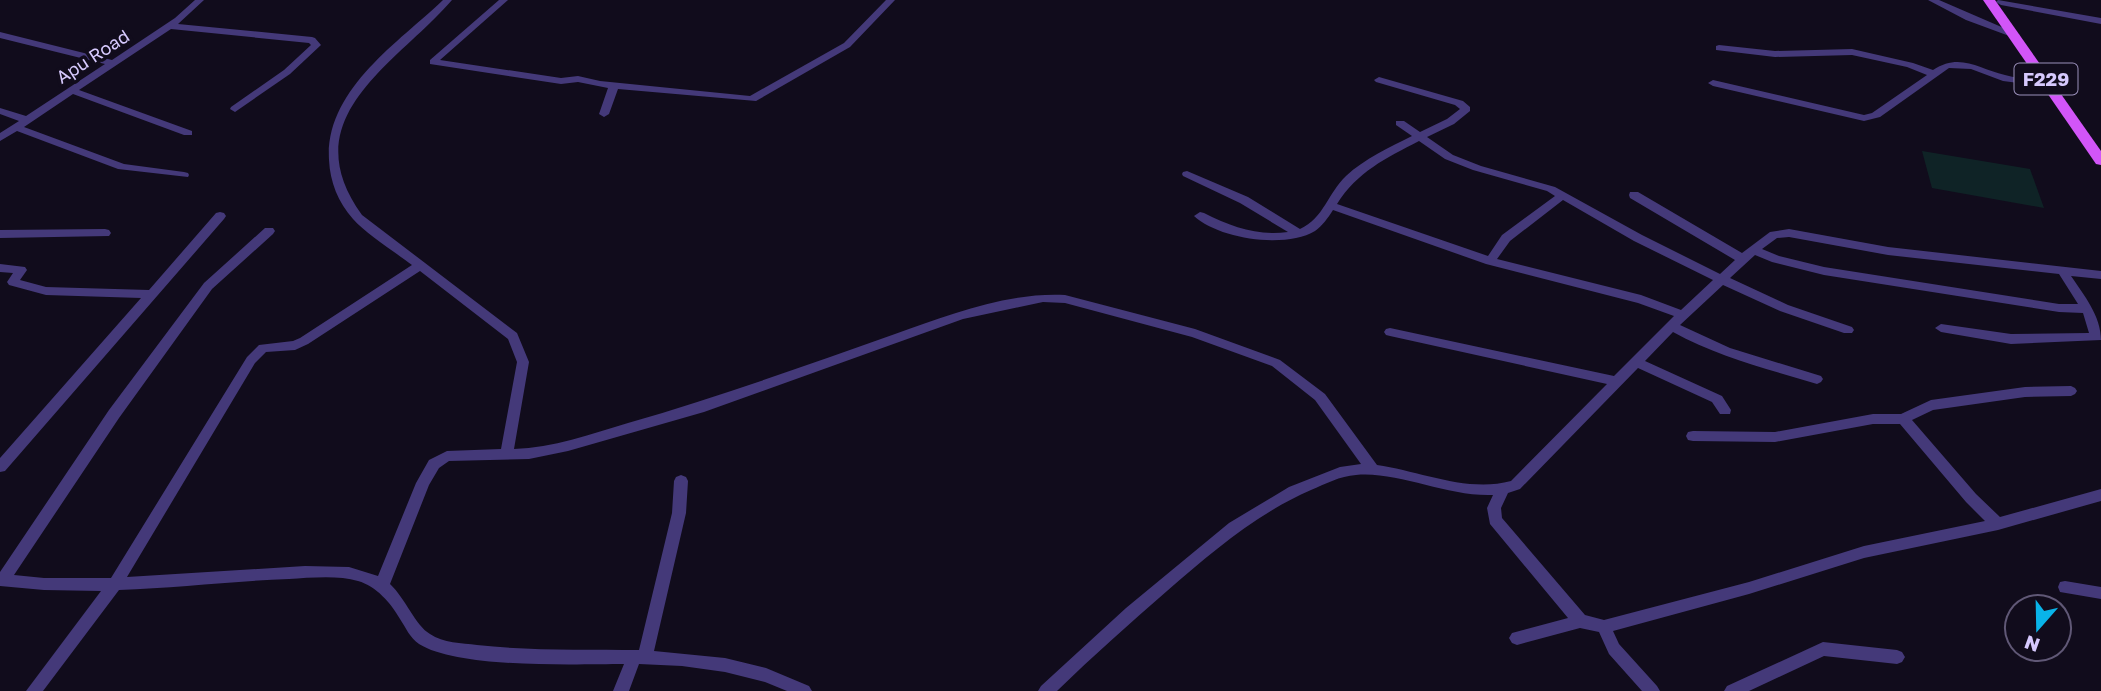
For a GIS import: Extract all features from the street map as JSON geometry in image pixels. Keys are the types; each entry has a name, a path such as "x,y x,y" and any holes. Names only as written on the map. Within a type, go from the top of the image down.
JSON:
{"main road":[{"name":"F229","path":"1997,1 2015,35 2101,161"},
{"name":"F229","path":"1997,1 2101,142"}],"street":[{"name":"Apu Road","path":"0,138 169,26 200,0"},
{"path":"448,0 353,96 340,116 336,133 335,167 342,194 358,218 513,336 520,348 523,362 507,454"},
{"path":"504,0 475,26 449,44 433,62 561,81 579,79 752,99 847,46 891,0"},
{"path":"1932,0 1976,21 2015,35"},
{"path":"1997,1 2101,21"},
{"path":"169,26 313,40 316,45 287,72 235,109"},
{"path":"0,35 113,63"},
{"path":"1719,48 1775,54 1852,52 1934,74"},
{"path":"1713,83 1864,118 1876,115 1947,65 1972,66 2003,78 2049,84"},
{"path":"1200,216 1237,234 1267,238 1299,233 1314,227 1343,185 1354,175 1420,136 1450,122 1466,108 1465,105 1378,80"},
{"path":"604,114 614,85"},
{"path":"71,90 188,133"},
{"path":"0,111 27,120"},
{"path":"1400,123 1433,147 1463,163 1534,183 1563,195 1638,238 1721,279 1784,308 1848,330"},
{"path":"15,127 122,167 184,175"},
{"path":"1187,174 1244,200 1299,233"},
{"path":"1490,261 1506,238 1563,195"},
{"path":"1634,195 1748,254 1848,275 2087,309"},
{"path":"1329,205 1490,261 1641,299 1683,315"},
{"path":"0,467 220,216"},
{"path":"269,231 208,286 114,414 2,580 86,587 264,575 352,573 382,585 401,607 417,633 435,645 478,653 640,659 746,668 801,690"},
{"path":"0,234 105,233"},
{"path":"1046,691 1099,640 1247,516 1287,493 1360,468 1476,490 1502,490 1514,485 1683,315 1748,254 1774,235 1788,233 1888,251 2101,275"},
{"path":"34,691 114,585 251,360 264,348 295,345 304,341 420,265"},
{"path":"0,268 20,270 13,282 46,291 152,294"},
{"path":"1941,328 2011,339 2097,337 2087,309 2063,272"},
{"path":"382,585 423,483 434,464 447,456 529,454 634,429 961,315 1043,298 1065,299 1195,333 1276,363 1320,397 1373,470"},
{"path":"1674,327 1716,347 1817,379"},
{"path":"1390,332 1618,382"},
{"path":"1637,363 1717,399 1724,410"},
{"path":"1693,436 1776,437 1873,419 1903,419 1931,405 2025,392 2071,391"},
{"path":"1903,419 1971,498 1998,524"},
{"path":"621,691 640,659 679,513 681,481"},
{"path":"1502,490 1494,508 1495,520 1580,621"},
{"path":"1517,638 1580,621 1604,627 1749,588 1864,552 1998,524 2101,495"},
{"path":"2065,587 2101,593"},
{"path":"1604,627 1614,649 1652,691"},
{"path":"1732,691 1823,649 1897,657"}],"green space":[{"path":"1922,151 2030,169 2044,208 1932,188"}]}
